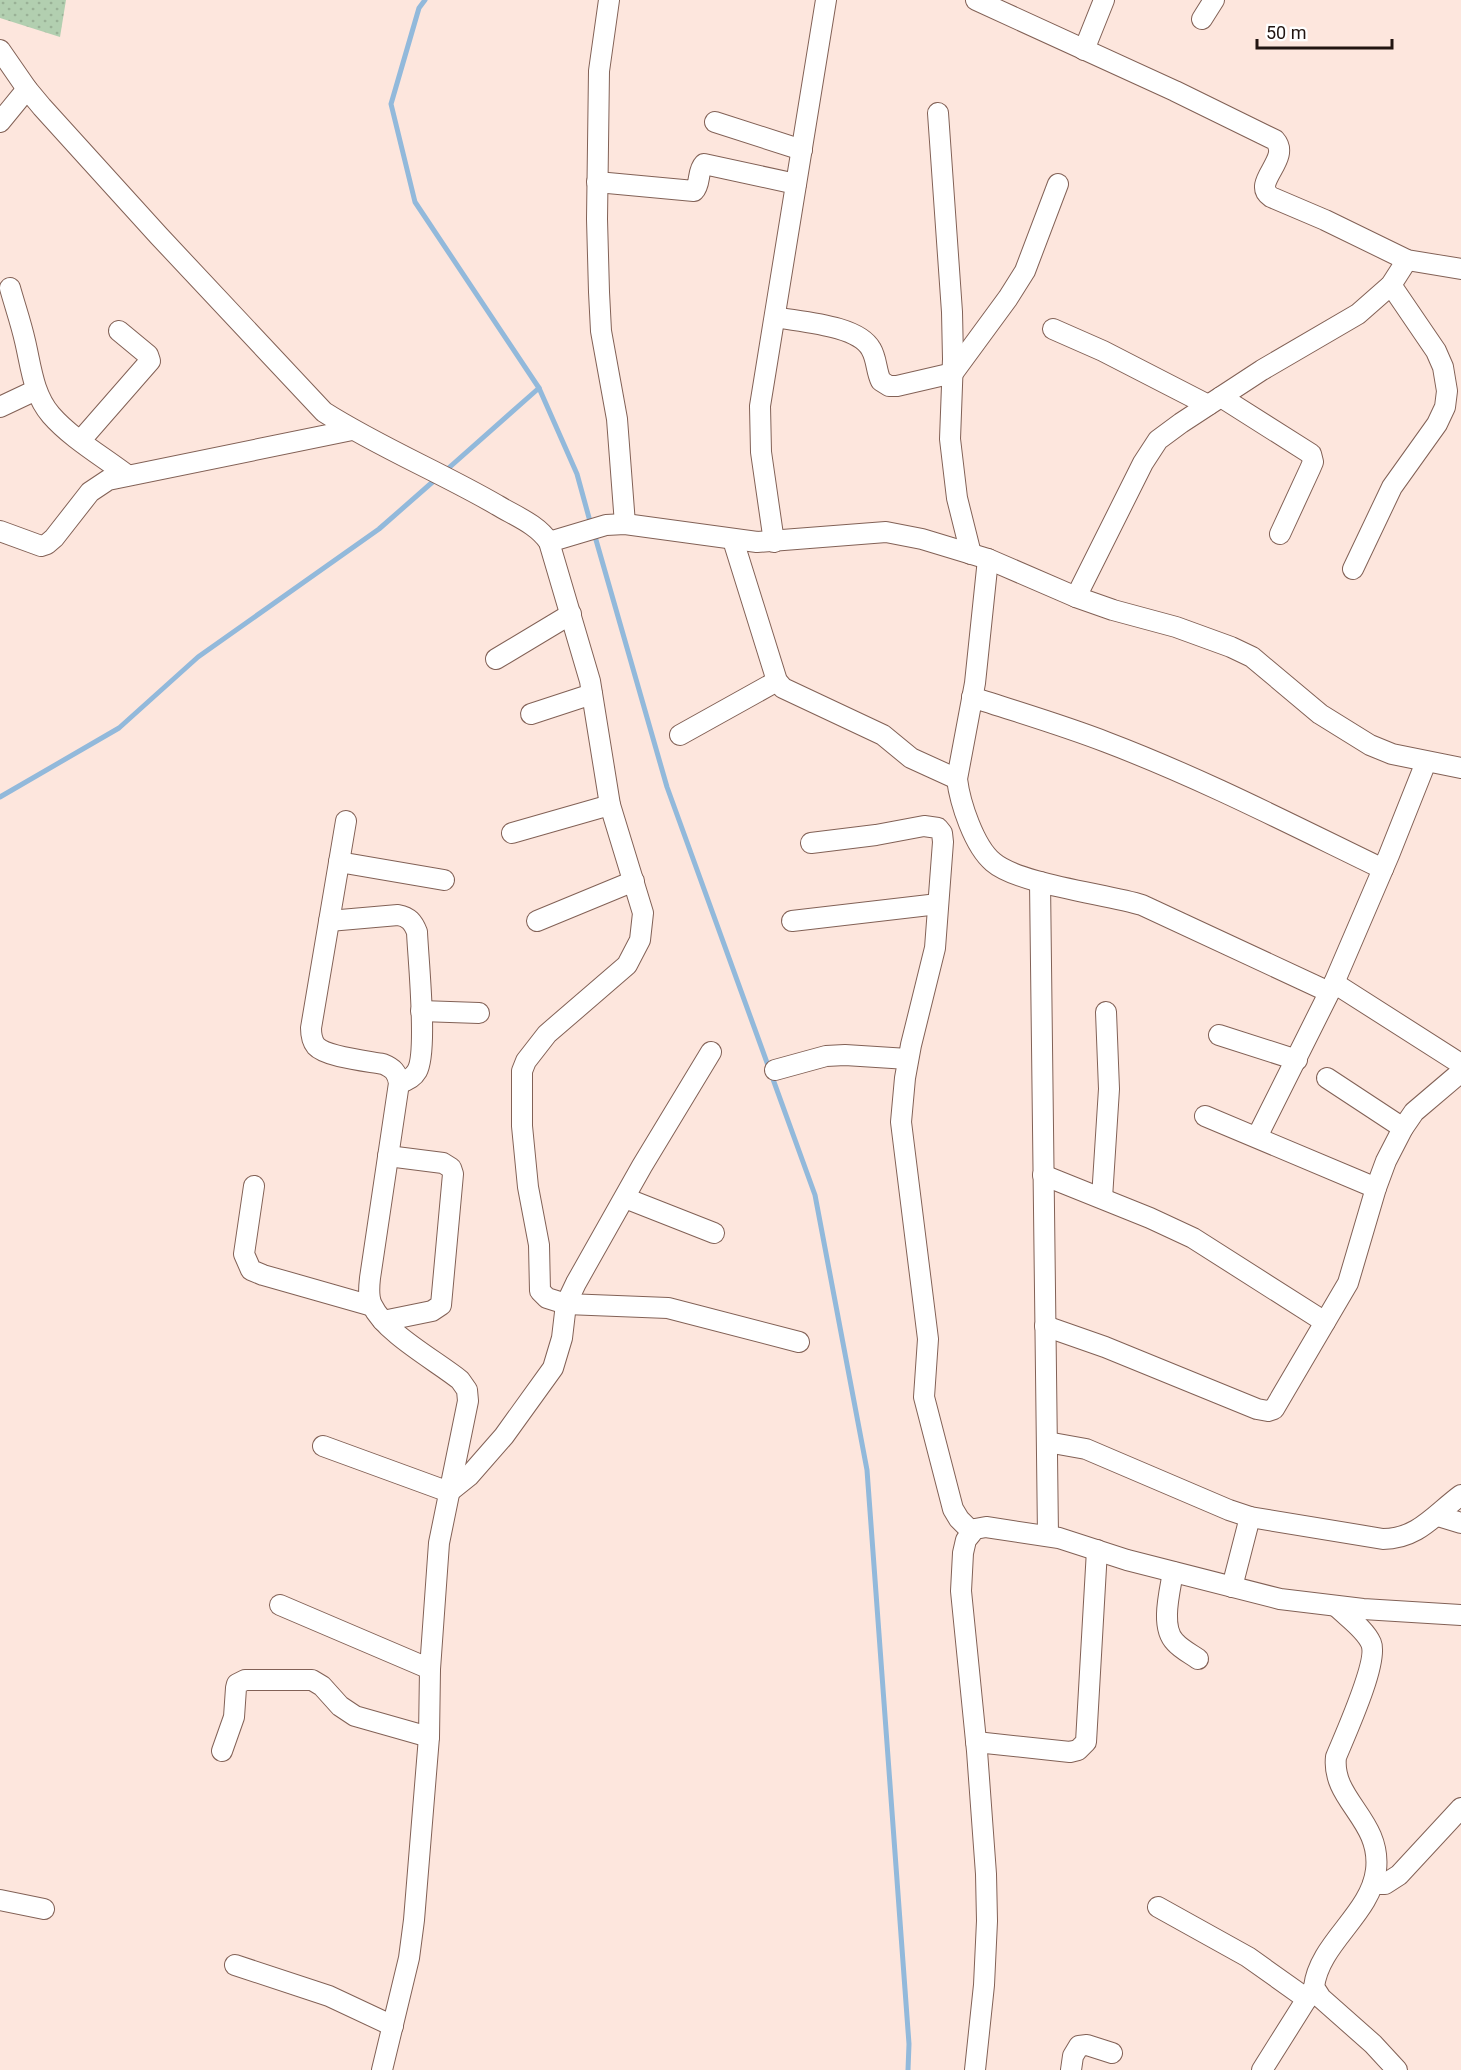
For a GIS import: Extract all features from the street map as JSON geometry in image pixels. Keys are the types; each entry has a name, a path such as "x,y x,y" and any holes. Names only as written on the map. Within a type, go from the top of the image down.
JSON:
{"street":[{"path":"609,0 599,71 597,182 601,331 617,419 625,524"},
{"path":"774,542 759,433 760,406 826,0"},
{"path":"976,0 1005,6 1084,50 1275,140 1280,145 1280,153 1266,182 1264,189 1266,194 1407,260 1461,268"},
{"path":"1084,50 1104,0"},
{"path":"1202,19 1214,0"},
{"path":"0,50 27,89 159,236 324,412 352,430 454,481 532,526 549,542 572,614 592,694 610,805 643,913 640,940 633,957 620,972 547,1034 526,1061 522,1071 522,1126 528,1187 539,1245 540,1288 547,1298 566,1305 668,1308 799,1342"},
{"path":"0,122 27,89"},
{"path":"938,113 952,312 953,373 950,439 957,498 980,556 982,631 957,779 966,814 984,852 994,863 1007,870 1040,882 1117,897 1142,905 1331,987 1461,1064"},
{"path":"715,122 802,150"},
{"path":"597,182 694,191 698,187 700,169 704,164 796,184"},
{"path":"775,317 855,334 870,347 875,356 881,381 889,386 924,381 953,373 1025,271 1058,184"},
{"path":"1076,597 1143,463 1158,440 1215,401 1358,314 1391,285 1407,260"},
{"path":"1353,569 1392,487 1437,424 1445,407 1447,391 1443,367 1437,351 1391,285"},
{"path":"10,288 36,390 51,415 127,475"},
{"path":"1053,329 1215,401 1311,454 1313,462 1310,470 1280,534"},
{"path":"81,440 150,361 148,355 119,331"},
{"path":"0,406 36,390"},
{"path":"0,531 41,546 47,544 90,492 108,480 352,430"},
{"path":"549,542 606,525 625,524 732,540 774,542 886,532 922,539 980,556 1076,597 1113,610 1176,627 1231,647 1252,657 1320,714 1370,744 1392,754 1461,768"},
{"path":"732,540 777,681 789,692 883,735 922,765 957,779"},
{"path":"496,659 572,614"},
{"path":"680,735 777,681"},
{"path":"531,714 592,694"},
{"path":"972,698 1104,741 1155,761 1246,801 1383,869"},
{"path":"1257,1137 1331,987 1383,869 1426,762"},
{"path":"512,833 610,805"},
{"path":"346,821 310,1028 312,1038 316,1046 326,1052 387,1066 397,1073 399,1083 369,1293 378,1313 455,1376 467,1390 468,1401 439,1543 430,1669 429,1737 414,1920 409,1958 382,2070"},
{"path":"811,843 876,836 924,826 938,828 942,833 935,948 908,1059 901,1122 928,1339 924,1397 953,1509 971,1532"},
{"path":"339,862 444,880"},
{"path":"537,921 634,881"},
{"path":"1040,882 1048,1536"},
{"path":"792,921 938,904"},
{"path":"329,921 398,915 411,920 417,932 422,1050 418,1068 409,1080 399,1083"},
{"path":"421,1011 479,1013"},
{"path":"1102,1198 1109,1089 1106,1012"},
{"path":"1220,1035 1297,1059"},
{"path":"448,1492 469,1476 504,1436 553,1368 562,1338 566,1305 576,1283 711,1052"},
{"path":"775,1070 826,1056 908,1059"},
{"path":"1045,1326 1114,1351 1257,1409 1268,1411 1276,1407 1348,1283 1376,1188 1386,1161 1403,1128 1414,1113 1461,1072"},
{"path":"1327,1078 1403,1128"},
{"path":"1205,1116 1376,1188"},
{"path":"254,1186 244,1254 251,1269 378,1313 432,1311 441,1305 453,1174 451,1168 443,1163 388,1156"},
{"path":"1043,1174 1193,1238 1325,1322"},
{"path":"625,1198 714,1233"},
{"path":"1047,1442 1086,1449 1250,1517 1383,1539 1404,1537 1420,1529 1461,1495"},
{"path":"323,1446 448,1492"},
{"path":"1438,1516 1461,1523"},
{"path":"1232,1587 1250,1517"},
{"path":"975,2070 984,1985 987,1921 986,1874 962,1591 963,1554 966,1540 971,1532 986,1527 1048,1536 1173,1572 1280,1599 1336,1606 1461,1615"},
{"path":"976,1742 1070,1752 1078,1750 1086,1742 1097,1550"},
{"path":"1173,1572 1168,1602 1168,1630 1175,1642 1198,1659"},
{"path":"280,1605 430,1669"},
{"path":"1262,2070 1310,1993 1322,1962 1373,1884 1376,1871 1377,1853 1373,1838 1342,1787 1335,1768 1336,1756 1370,1671 1373,1650 1365,1634 1336,1606"},
{"path":"222,1751 234,1717 237,1684 245,1680 312,1680 322,1686 340,1706 355,1716 429,1737"},
{"path":"1373,1884 1385,1884 1399,1875 1461,1808"},
{"path":"0,1900 44,1909"},
{"path":"1158,1906 1321,1998 1373,2044 1397,2070"},
{"path":"235,1965 329,1996 393,2026"},
{"path":"1071,2070 1073,2056 1079,2046 1087,2045 1112,2053"}],"green space":[{"path":"0,0 66,0 60,37 0,18"}],"waterway":[{"path":"425,0 419,8 391,104 415,202 539,388 577,474 591,525"},
{"path":"443,473 539,388"},
{"path":"0,797 119,728 198,657 379,529 436,479"},
{"path":"594,533 667,787 815,1195 867,1470 909,2044 908,2070"}]}
